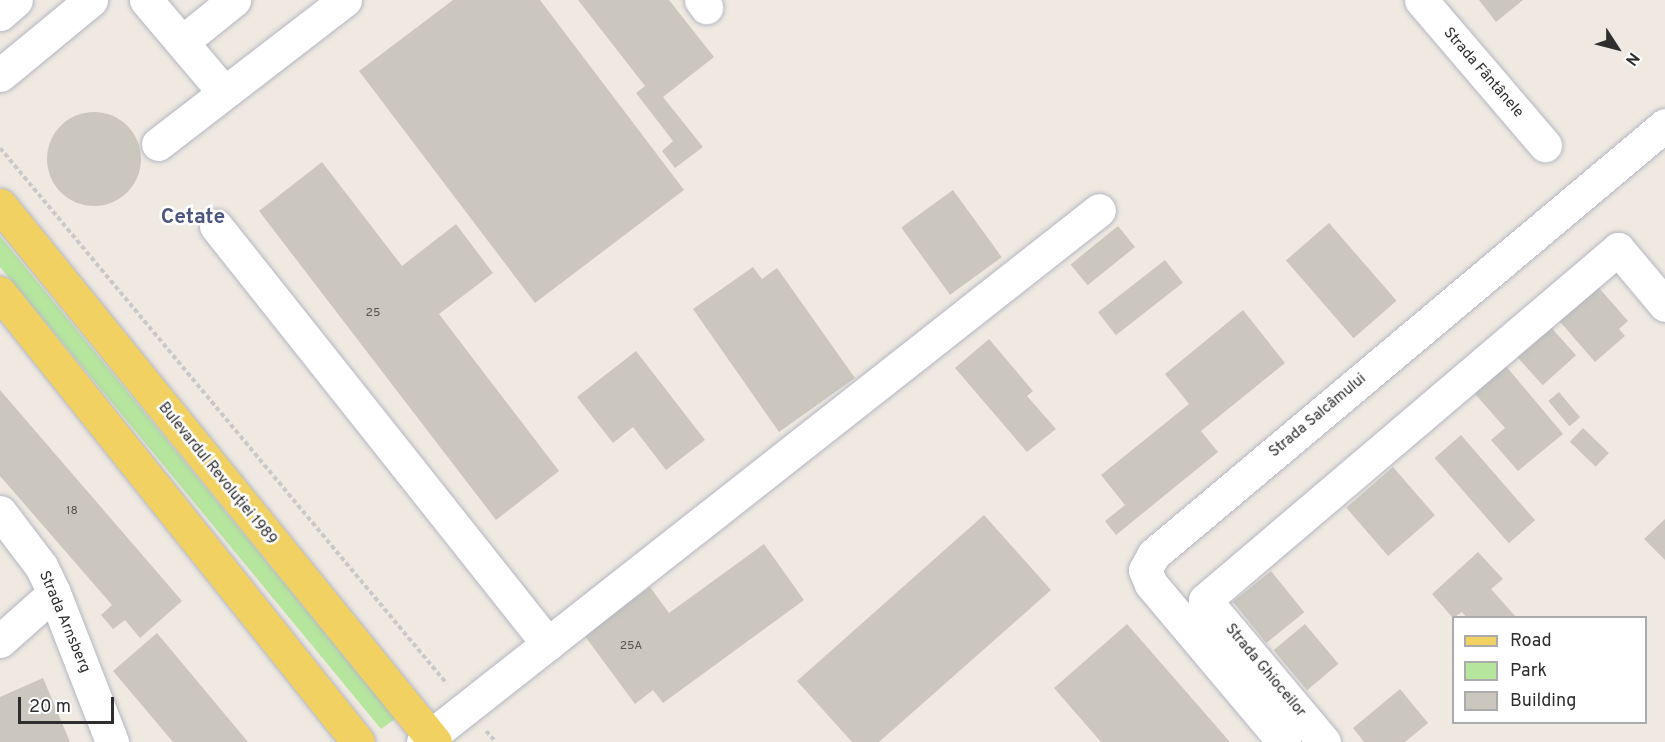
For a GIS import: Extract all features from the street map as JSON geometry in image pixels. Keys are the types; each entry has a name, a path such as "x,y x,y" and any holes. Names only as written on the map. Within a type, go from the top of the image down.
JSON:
{"main road":[{"name":"Bulevardul Revoluției 1989","path":"0,205 429,740"},
{"path":"0,293 358,742"}],"street":[{"path":"0,14 16,0"},
{"path":"0,75 91,0"},
{"path":"146,0 222,90"},
{"path":"182,42 234,0"},
{"path":"158,144 222,90 345,0"},
{"name":"Strada Fântânele","path":"1421,0 1545,145"},
{"name":"Strada Salcâmului","path":"1284,742 1151,584 1145,570 1154,554 1665,125"},
{"path":"429,740 1099,210"},
{"path":"216,226 548,644"},
{"name":"Strada Ghioceilor","path":"1324,742 1206,600 1618,249 1665,305"},
{"name":"Strada Arnsberg","path":"0,512 41,566 54,593 112,742"},
{"path":"0,641 54,593"}],"path":[{"path":"0,148 496,742"}],"green space":[{"path":"0,236 395,719 381,729 0,267"}],"building":[{"path":"453,0 540,0 684,190 535,303 359,71"},
{"path":"578,0 669,0 714,57 663,97 703,147 675,168 662,151 673,141 636,93 645,86"},
{"path":"1479,0 1523,0 1496,22"},
{"path":"94,112 112,115 127,126 138,141 141,159 138,177 127,192 112,203 94,206 76,203 61,192 50,177 47,159 50,141 61,126 76,115"},
{"path":"322,162 402,266 456,224 493,273 439,314 559,471 496,520 259,211"},
{"path":"953,190 1002,257 950,295 901,228"},
{"path":"1329,223 1397,301 1354,338 1286,260"},
{"path":"1118,226 1135,247 1088,285 1071,264"},
{"path":"1165,260 1183,283 1116,335 1098,312"},
{"path":"753,267 762,279 777,268 855,378 779,432 693,309"},
{"path":"1593,281 1628,321 1619,329 1625,336 1595,362 1555,316"},
{"path":"1243,310 1285,363 1201,431 1218,452 1116,535 1105,521 1125,505 1101,475 1189,404 1165,374"},
{"path":"1548,324 1576,355 1543,385 1515,354"},
{"path":"989,339 1033,391 1027,396 1056,429 1027,452 955,368"},
{"path":"636,351 705,440 666,470 633,427 613,443 577,397"},
{"path":"1500,359 1563,434 1518,471 1491,440 1505,428 1468,386"},
{"path":"0,390 182,601 140,638 125,620 113,629 101,615 112,605 0,476"},
{"path":"1559,392 1580,417 1569,426 1548,401"},
{"path":"1583,428 1609,453 1596,467 1570,442"},
{"path":"1461,435 1535,520 1509,543 1435,458"},
{"path":"1393,467 1435,515 1388,556 1346,508"},
{"path":"984,515 1051,590 879,742 852,742 797,681"},
{"path":"1665,519 1665,560 1644,539"},
{"path":"764,544 804,600 663,703 653,690 635,704 584,635 650,587 669,613"},
{"path":"1478,552 1503,579 1491,589 1515,616 1465,616 1462,612 1452,617 1432,594"},
{"path":"1271,571 1304,612 1266,643 1233,602"},
{"path":"1127,624 1230,742 1101,742 1054,688"},
{"path":"1305,624 1338,664 1307,690 1274,650"},
{"path":"157,633 248,742 173,742 113,671"},
{"path":"43,678 70,742 0,742 0,697"},
{"path":"1400,689 1428,723 1405,742 1364,742 1353,728"}],"district":[{"name":"Cetate","path":"193,218"}]}
